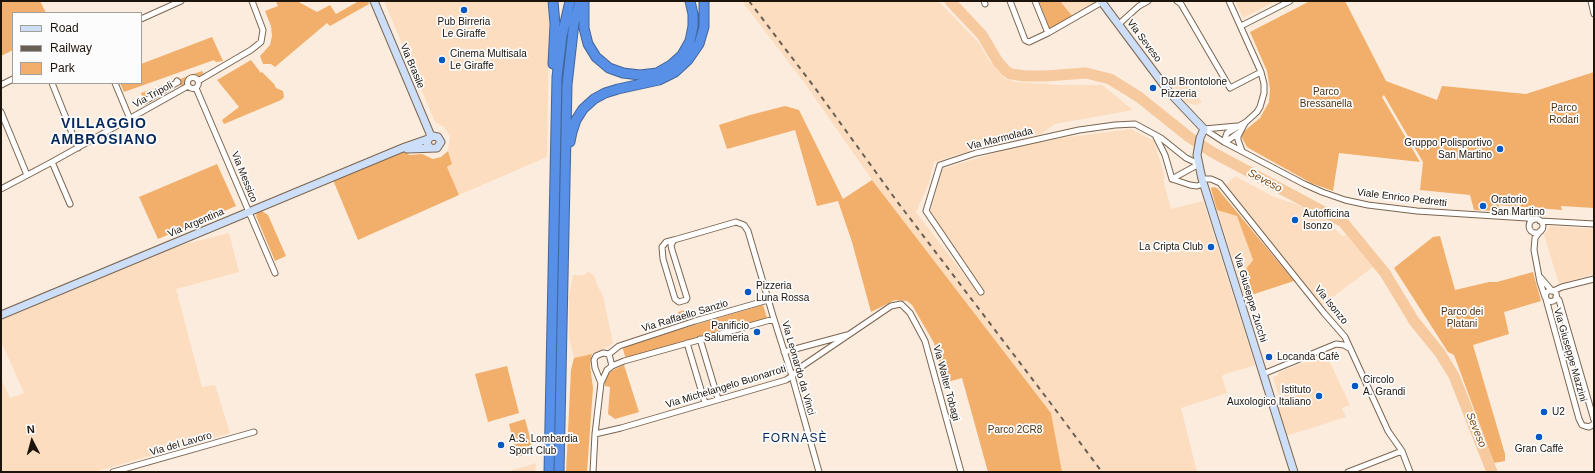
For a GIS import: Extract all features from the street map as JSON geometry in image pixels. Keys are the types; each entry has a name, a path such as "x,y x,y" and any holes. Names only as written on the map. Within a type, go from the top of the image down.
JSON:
{"highway":[{"path":"553,1 555,24 552,101 556,132"},
{"path":"548,472 559,56 570,1"},
{"path":"559,472 567,85 574,23 580,1"},
{"path":"584,1 584,28 588,44 596,57 609,68 623,73 640,75 656,73 671,65 682,55 690,41 693,26 693,14 690,1"},
{"path":"697,1 700,27 699,44"},
{"path":"564,183 572,132 576,120 583,109 594,99 605,93 659,80 675,72 688,60 699,44 704,27 704,1"}],"street":[{"path":"142,19 181,1"},
{"name":"Via Tripoli","path":"188,86 187,83 190,78 198,81 258,46 263,38 263,28 252,1"},
{"path":"1010,1 1025,40 1029,42 1048,33 1102,2"},
{"path":"1035,1 1048,33"},
{"path":"1119,24 1139,6 1148,1"},
{"path":"1224,142 1239,132 1246,122 1257,112 1263,100 1264,84 1261,72 1229,1"},
{"path":"1241,26 1290,1"},
{"path":"1591,1 1594,14"},
{"name":"Via Brasile","path":"375,2 430,138"},
{"name":"Via Seveso","path":"1102,2 1169,92 1204,129"},
{"path":"1181,2 1230,88 1261,72"},
{"path":"1,85 12,80"},
{"path":"145,102 178,82 177,81"},
{"path":"196,88 198,81"},
{"path":"52,84 78,148"},
{"path":"115,84 130,118"},
{"name":"Via Tripoli","path":"188,86 192,89 196,88"},
{"name":"Via Tripoli","path":"1,189 78,148 188,86"},
{"name":"Via Messico","path":"196,88 275,274"},
{"path":"1,112 28,175"},
{"path":"1224,142 1227,133 1246,122"},
{"name":"Via Marmolada","path":"981,292 926,211 940,165 976,153 1079,130 1135,124 1161,138 1186,158 1199,164"},
{"path":"1204,129 1238,126"},
{"name":"Via Giuseppe Zucchi","path":"1204,129 1200,138 1198,151 1202,181 1294,472"},
{"name":"Viale Enrico Pedretti","path":"1204,129 1224,142 1304,184 1322,192 1350,201 1368,205 1417,211 1532,220"},
{"path":"1239,132 1238,140 1242,151"},
{"path":"1155,135 1165,155 1172,179 1199,164"},
{"path":"438,137 441,142 437,148 430,148 427,143 430,138 438,137"},
{"name":"Via Argentina","path":"1,315 430,138"},
{"name":"Via Argentina","path":"398,150 430,148"},
{"path":"52,162 70,204"},
{"name":"Via Isonzo","path":"1172,179 1197,186 1202,181 1211,179 1220,183 1345,337 1388,431 1402,451 1410,472"},
{"path":"1519,218 1529,225"},
{"path":"1540,221 1542,225 1541,230 1535,238 1529,225 1532,220 1537,219 1540,221 1594,224"},
{"path":"1531,232 1536,233 1552,221"},
{"name":"Via Leonardo da Vinci","path":"674,240 736,222 744,225 748,231 792,376 819,472"},
{"name":"Via Giuseppe Mazzini","path":"1535,238 1534,250 1540,282 1579,420 1582,425 1589,427 1594,424"},
{"path":"674,240 672,250 686,296 686,300 679,302 675,299 663,259 662,247 666,242 674,240"},
{"name":"Via Giuseppe Mazzini","path":"1540,277 1559,300 1594,420"},
{"path":"1554,294 1555,300 1552,302 1545,298 1547,292 1554,294 1570,286 1594,280"},
{"name":"Via Raffaello Sanzio","path":"601,383 594,360 596,356 603,353 609,354 619,346 695,321 768,300"},
{"name":"Via Michelangelo Buonarroti","path":"595,434 621,428 786,380 801,367 891,306 901,304"},
{"name":"Via Walter Tobagi","path":"901,304 910,313 925,341 961,472"},
{"path":"593,472 595,434 601,383 612,366 700,339 774,319"},
{"path":"1263,374 1336,344 1340,339 1340,331"},
{"name":"Via Michelangelo Buonarroti","path":"784,352 850,334"},
{"path":"700,339 718,399"},
{"path":"687,343 705,403"},
{"path":"1336,344 1344,345 1350,348"},
{"path":"609,354 612,366"},
{"name":"Via del Lavoro","path":"113,472 254,432"},
{"path":"1348,472 1402,451"}],"shaded area":[{"path":"384,1 547,1 549,24 547,157 459,195 447,167 452,164 448,151 450,136 444,127 435,122"},
{"path":"742,1 938,1 979,43 988,59 1003,77 1015,82 1059,85 1102,85 1133,110 1055,124 1041,134 980,148 934,162 929,183 916,212 981,297 986,293 930,212 942,169 1014,147 1062,138 1131,129 1154,141 1165,178 1163,179 1171,209 1203,201 1255,365 1223,375 1222,377 1227,393 1181,408 1197,472 1062,472 1051,413 872,180 806,85"},
{"path":"1060,1 1096,1 1097,2 1073,17"},
{"path":"1235,1 1276,1 1243,18"},
{"path":"1180,76 1202,102 1196,105 1186,103 1168,83"},
{"path":"1235,176 1272,196 1301,206 1313,214 1317,211 1342,236 1346,235 1373,267 1322,305 1226,185"},
{"path":"1217,210 1237,215 1253,260 1239,278"},
{"path":"1550,226 1594,229 1594,274 1559,284 1544,235"},
{"path":"229,233 239,272 176,289 202,387 215,385 230,433 94,472 1,472 1,379 10,398 24,393 1,341 1,320 177,246"},
{"path":"588,271 595,277 596,283 603,296 613,343 608,347 592,354 574,358 569,338 569,296 573,275 585,275"},
{"name":"Istituto Auxologico Italiano","path":"1326,354 1350,405 1342,408 1346,417 1286,436 1277,409 1281,403 1273,377 1277,376 1279,372"},
{"path":"536,463 535,472 507,472"}],"green space":[{"path":"1,1 40,1 46,12 12,12 12,50 1,56"},
{"path":"276,1 297,1 317,12 330,5 336,14 359,1 368,1 369,4 330,26 327,23 275,67 271,64 263,64 260,56 270,45 272,36 271,26 265,11 278,6"},
{"path":"1039,1 1060,1 1073,17 1050,29"},
{"path":"1310,1 1345,1 1386,81 1437,100 1442,86 1526,94 1594,72 1594,208 1561,206 1562,210 1499,205 1499,211 1474,210 1470,195 1420,190 1423,162 1384,95 1382,97 1420,162 1339,153 1333,191 1311,183 1247,147 1242,138 1242,133 1260,118 1269,102 1270,89 1267,71 1250,32"},
{"path":"212,37 223,61 216,62 214,60 124,92 120,84 142,84 142,64"},
{"path":"251,60 276,88 283,91 284,97 281,100 224,124 222,120 239,107 217,80"},
{"path":"202,71 204,74 199,77 194,76 189,78 185,86 182,87 178,82 144,101 141,93"},
{"name":"Parco 2CR8","path":"785,106 799,110 843,199 872,180 1051,413 1062,472 988,472 962,378 944,383 934,343 912,305 907,301 895,300 871,312 852,242 838,201 817,206 795,130 727,149 719,125"},
{"path":"406,151 409,155 422,154 433,159 441,157 448,151 452,164 447,167 459,195 358,240 333,180"},
{"path":"217,164 236,206 158,239 139,197"},
{"path":"1212,187 1217,188 1294,281 1245,297 1239,278 1253,260 1237,216 1217,210 1211,189"},
{"path":"262,211 268,215 286,256 275,261 256,216 257,213"},
{"name":"Parco dei Platani","path":"1440,236 1455,290 1489,282 1497,282 1533,272 1541,301 1504,312 1509,334 1473,345 1505,454 1505,461 1494,463 1454,355 1448,352 1394,268 1433,237"},
{"path":"763,305 767,318 626,359 622,346"},
{"path":"689,309 692,319 682,323 678,312"},
{"path":"592,354 590,365 593,388 587,472 566,472 571,370 574,358"},
{"path":"624,365 639,412 615,419 608,414 610,387 605,386 604,380 611,371"},
{"path":"507,366 519,413 488,422 475,374"},
{"path":"525,419 534,452 517,457 509,424"}],"waterway":[{"name":"Seveso","path":"950,1 982,35 998,62 1011,74 1046,76 1086,73 1110,79 1139,97 1189,137 1212,152 1343,222 1385,273 1414,321 1440,353 1454,376 1492,472"}],"railway":[{"path":"749,1 815,88 896,200 1102,472"}],"place":[{"name":"Pub Birreria Le Giraffe","path":"464,10"},
{"name":"Cinema Multisala Le Giraffe","path":"442,60"},
{"name":"Dal Brontolone Pizzeria","path":"1153,88"},
{"name":"Gruppo Polisportivo San Martino","path":"1500,149"},
{"name":"Oratorio San Martino","path":"1483,206"},
{"name":"Autofficina Isonzo","path":"1295,220"},
{"name":"La Cripta Club","path":"1211,247"},
{"name":"Pizzeria Luna Rossa","path":"748,292"},
{"name":"Panificio Salumeria","path":"757,332"},
{"name":"Locanda Cafè","path":"1269,357"},
{"name":"Circolo A. Grandi","path":"1355,386"},
{"name":"Istituto Auxologico Italiano","path":"1319,396"},
{"name":"U2","path":"1544,412"},
{"name":"Gran Caffė","path":"1539,437"},
{"name":"A.S. Lombardia Sport Club","path":"501,445"}],"district":[{"name":"VILLAGGIO AMBROSIANO","path":"104,132"},
{"name":"FORNASÈ","path":"795,439"}],"park label":[{"name":"Parco Bressanella","path":"1326,98"},
{"name":"Parco Rodari","path":"1564,114"}]}
